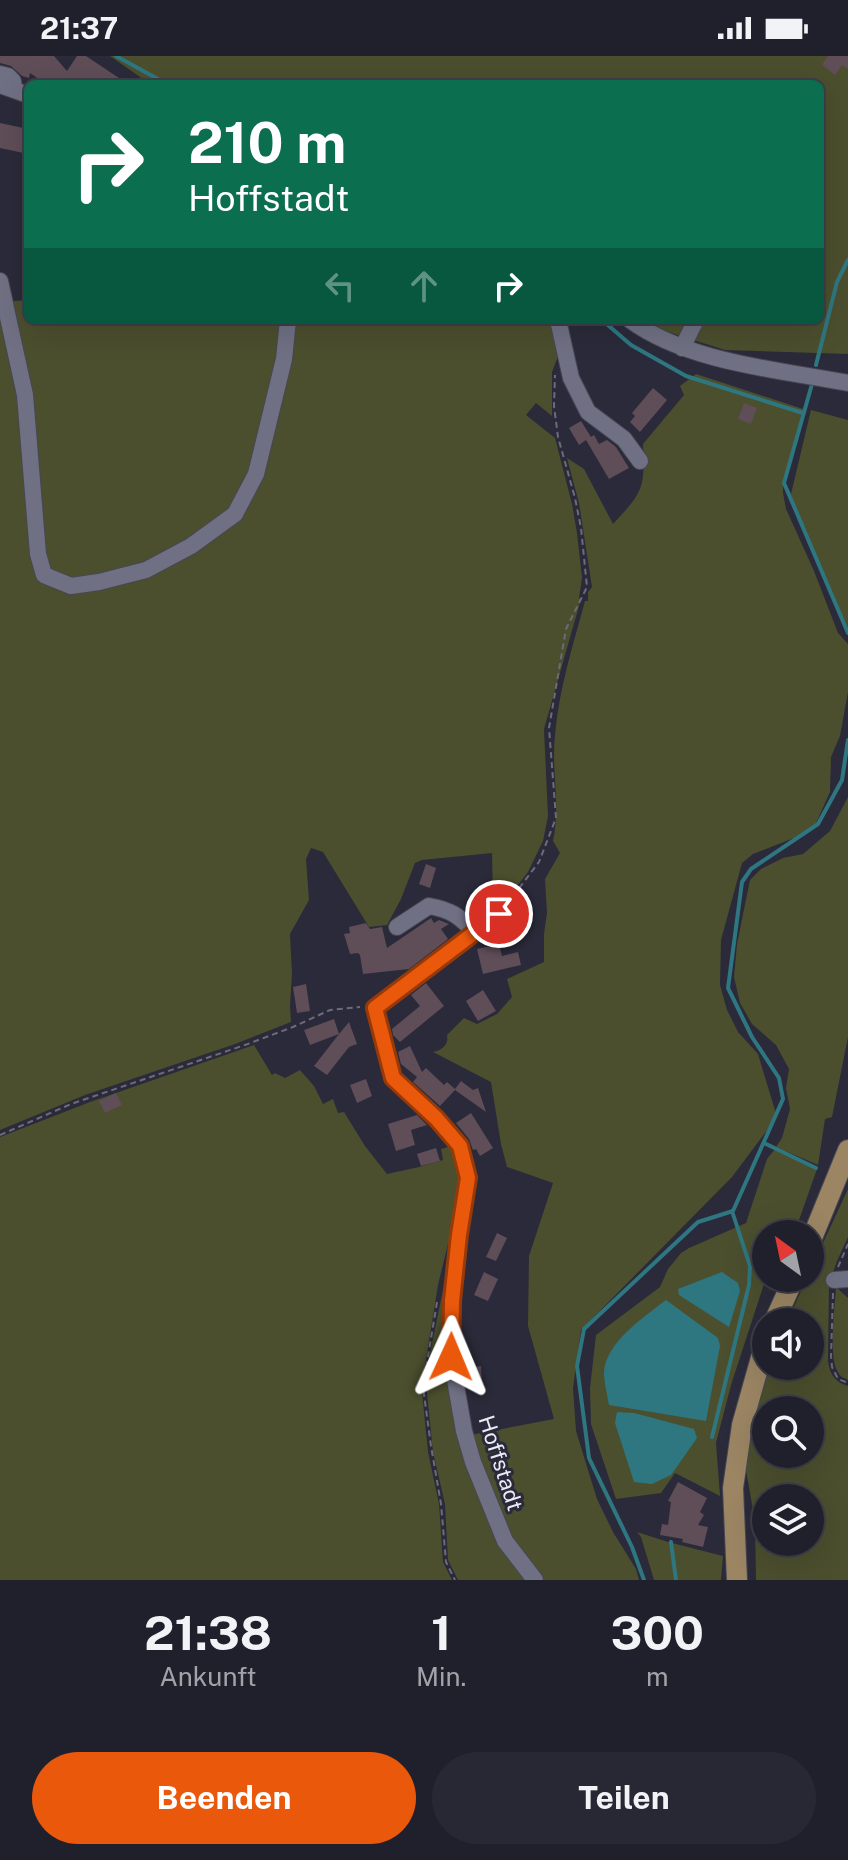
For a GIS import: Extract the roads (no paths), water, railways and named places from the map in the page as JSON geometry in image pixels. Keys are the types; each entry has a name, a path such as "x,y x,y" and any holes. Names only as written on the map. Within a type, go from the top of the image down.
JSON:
{"main road":[{"path":"819,1220 848,1150"},
{"path":"737,1580 733,1488 742,1425 755,1380"}],"street":[{"path":"0,74 13,81 14,90"},
{"path":"0,281 25,395 38,554 44,575 71,586 146,570 191,546 235,514 256,474 284,359 288,324"},
{"path":"559,324 571,378 588,412 624,439 640,461"},
{"path":"636,324 682,348 720,359 848,383"},
{"path":"682,348 694,324"},
{"path":"397,927 429,906 447,910 463,920 475,933 499,914"},
{"name":"Hoffstadt","path":"475,933 375,1008 393,1078 436,1118 460,1146 468,1178 452,1301 451,1357 461,1416 473,1462 505,1541 535,1580"}],"waterway":[{"path":"116,56 160,80"},
{"path":"816,365 837,282 848,260"},
{"path":"607,324 631,345 686,376 803,413"},
{"path":"812,384 784,483 848,633"},
{"path":"644,1580 632,1547 589,1458 577,1366 584,1329 698,1222 733,1211 783,1099 779,1078 752,1037 728,988 742,882 751,869 818,824 842,780 848,740"},
{"path":"764,1143 816,1168"},
{"path":"712,1437 749,1285 750,1266 732,1211"},
{"path":"671,1542 676,1580"}]}
